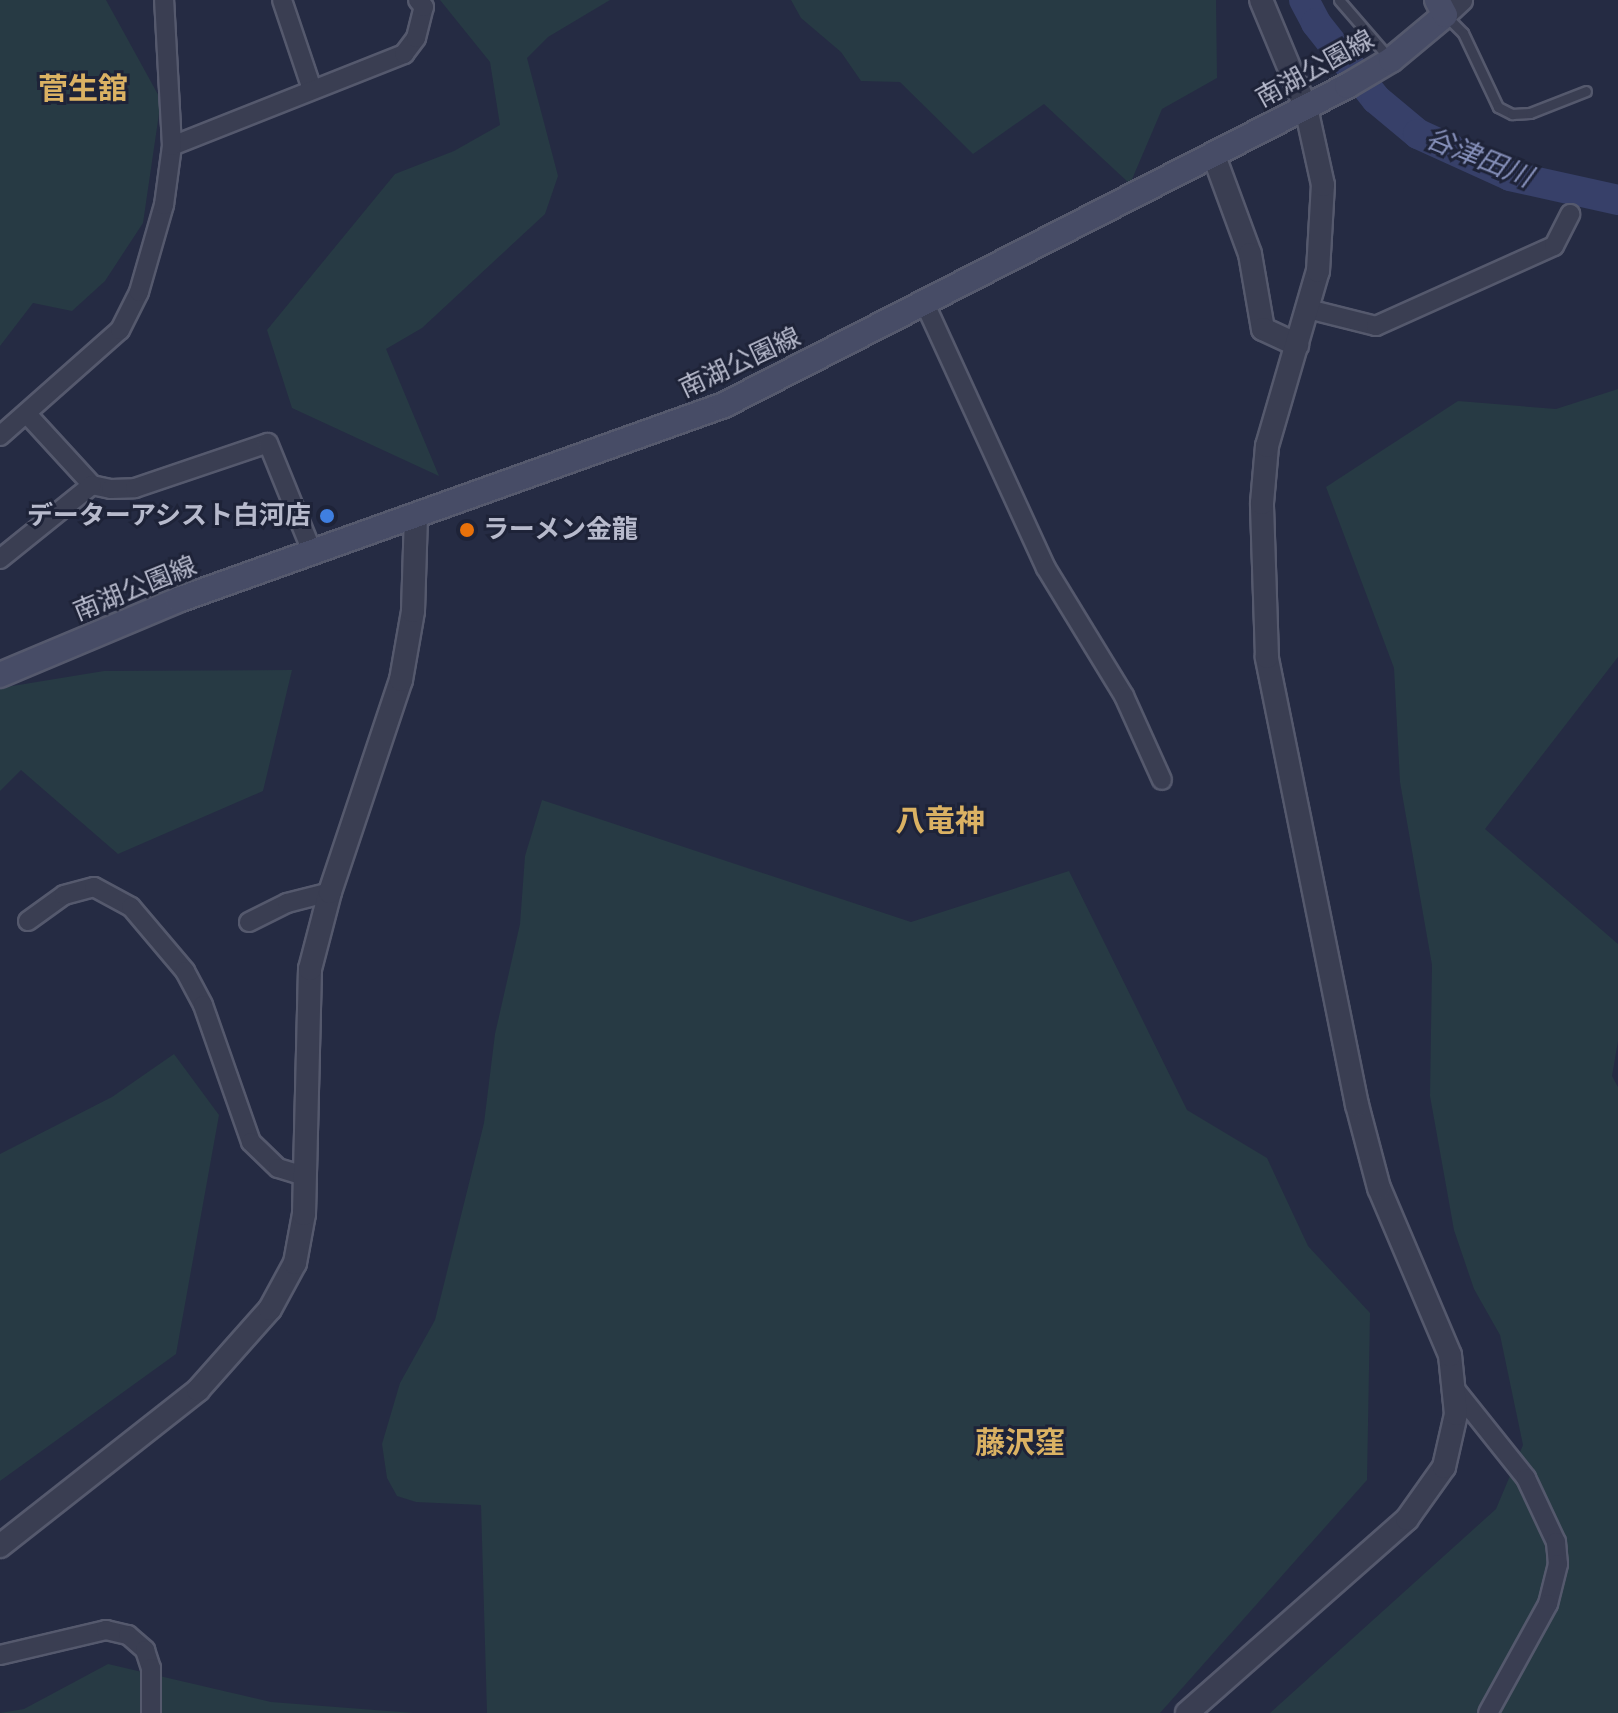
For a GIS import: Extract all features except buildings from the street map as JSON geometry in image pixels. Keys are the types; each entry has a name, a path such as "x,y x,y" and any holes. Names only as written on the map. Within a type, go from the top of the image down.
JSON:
{"main road":[{"name":"南湖公園線","path":"0,675 178,600 724,405 1347,86 1391,60 1448,5"}],"street":[{"path":"0,436 120,330 151,255 172,146 164,0"},
{"path":"282,0 312,89"},
{"path":"172,146 404,54 416,38 424,7 418,0"},
{"path":"1187,1713 1407,1519 1444,1467 1456,1414 1450,1355 1379,1188 1357,1105 1267,657 1262,503 1267,446 1318,271 1323,185 1306,108 1261,0"},
{"path":"1214,156 1250,254 1263,329 1298,345"},
{"path":"1308,309 1376,326 1554,246 1570,214"},
{"path":"925,304 1046,568 1124,696 1162,780"},
{"path":"27,414 92,485"},
{"path":"0,559 92,485 135,488 268,443 313,554"},
{"path":"0,1546 198,1390 242,1346 282,1291 295,1263 305,1176 310,969 330,892 401,680 413,611 416,516"},
{"path":"28,921 64,895 94,887 131,907 185,971 203,1005 251,1142 278,1168 305,1176"},
{"path":"249,922 287,903 330,892"},
{"path":"1455,1389 1526,1478 1556,1542 1558,1564 1548,1604 1488,1713"},
{"path":"0,1655 106,1630 128,1635 145,1650 151,1668 151,1713"}],"lane":[{"path":"1339,0 1391,60"},
{"path":"1448,5 1498,107 1512,114 1530,113 1586,91"}],"shaded area":[{"path":"0,0 106,0 161,100 143,223 105,281 72,311 33,303 0,346"},
{"path":"440,0 610,0 548,37 527,58 558,176 545,214 422,328 386,349 439,476 292,408 267,330 395,174 454,151 500,125 490,62"},
{"path":"791,0 1216,0 1217,78 1162,109 1130,184 1044,104 973,154 900,82 861,81 841,52 801,18"},
{"path":"1618,389 1618,657 1485,829 1618,944 1618,1041 1612,1076 1618,1087 1618,1713 1270,1713 1496,1509 1523,1445 1500,1335 1474,1289 1454,1230 1430,1096 1432,965 1400,782 1394,668 1326,487 1458,401 1556,409"},
{"path":"292,670 263,791 118,854 21,770 0,791 0,688 104,671"},
{"path":"542,800 911,922 1069,871 1187,1110 1267,1158 1308,1246 1370,1313 1367,1480 1160,1713 487,1713 481,1505 416,1502 397,1496 387,1478 382,1444 400,1383 435,1320 484,1123 495,1034 520,924 525,856"},
{"path":"174,1054 219,1115 176,1354 0,1481 0,1154 112,1097"},
{"path":"108,1664 271,1702 414,1713 0,1713 24,1709"}],"waterway":[{"name":"谷津田川","path":"1304,0 1316,23 1376,99 1418,134 1510,176 1618,200"}],"place":[{"name":"データーアシスト白河店","path":"327,516"},
{"name":"ラーメン金龍","path":"467,530"}],"district":[{"name":"菅生舘","path":"83,89"},
{"name":"八竜神","path":"940,821"},
{"name":"藤沢窪","path":"1020,1443"}]}
